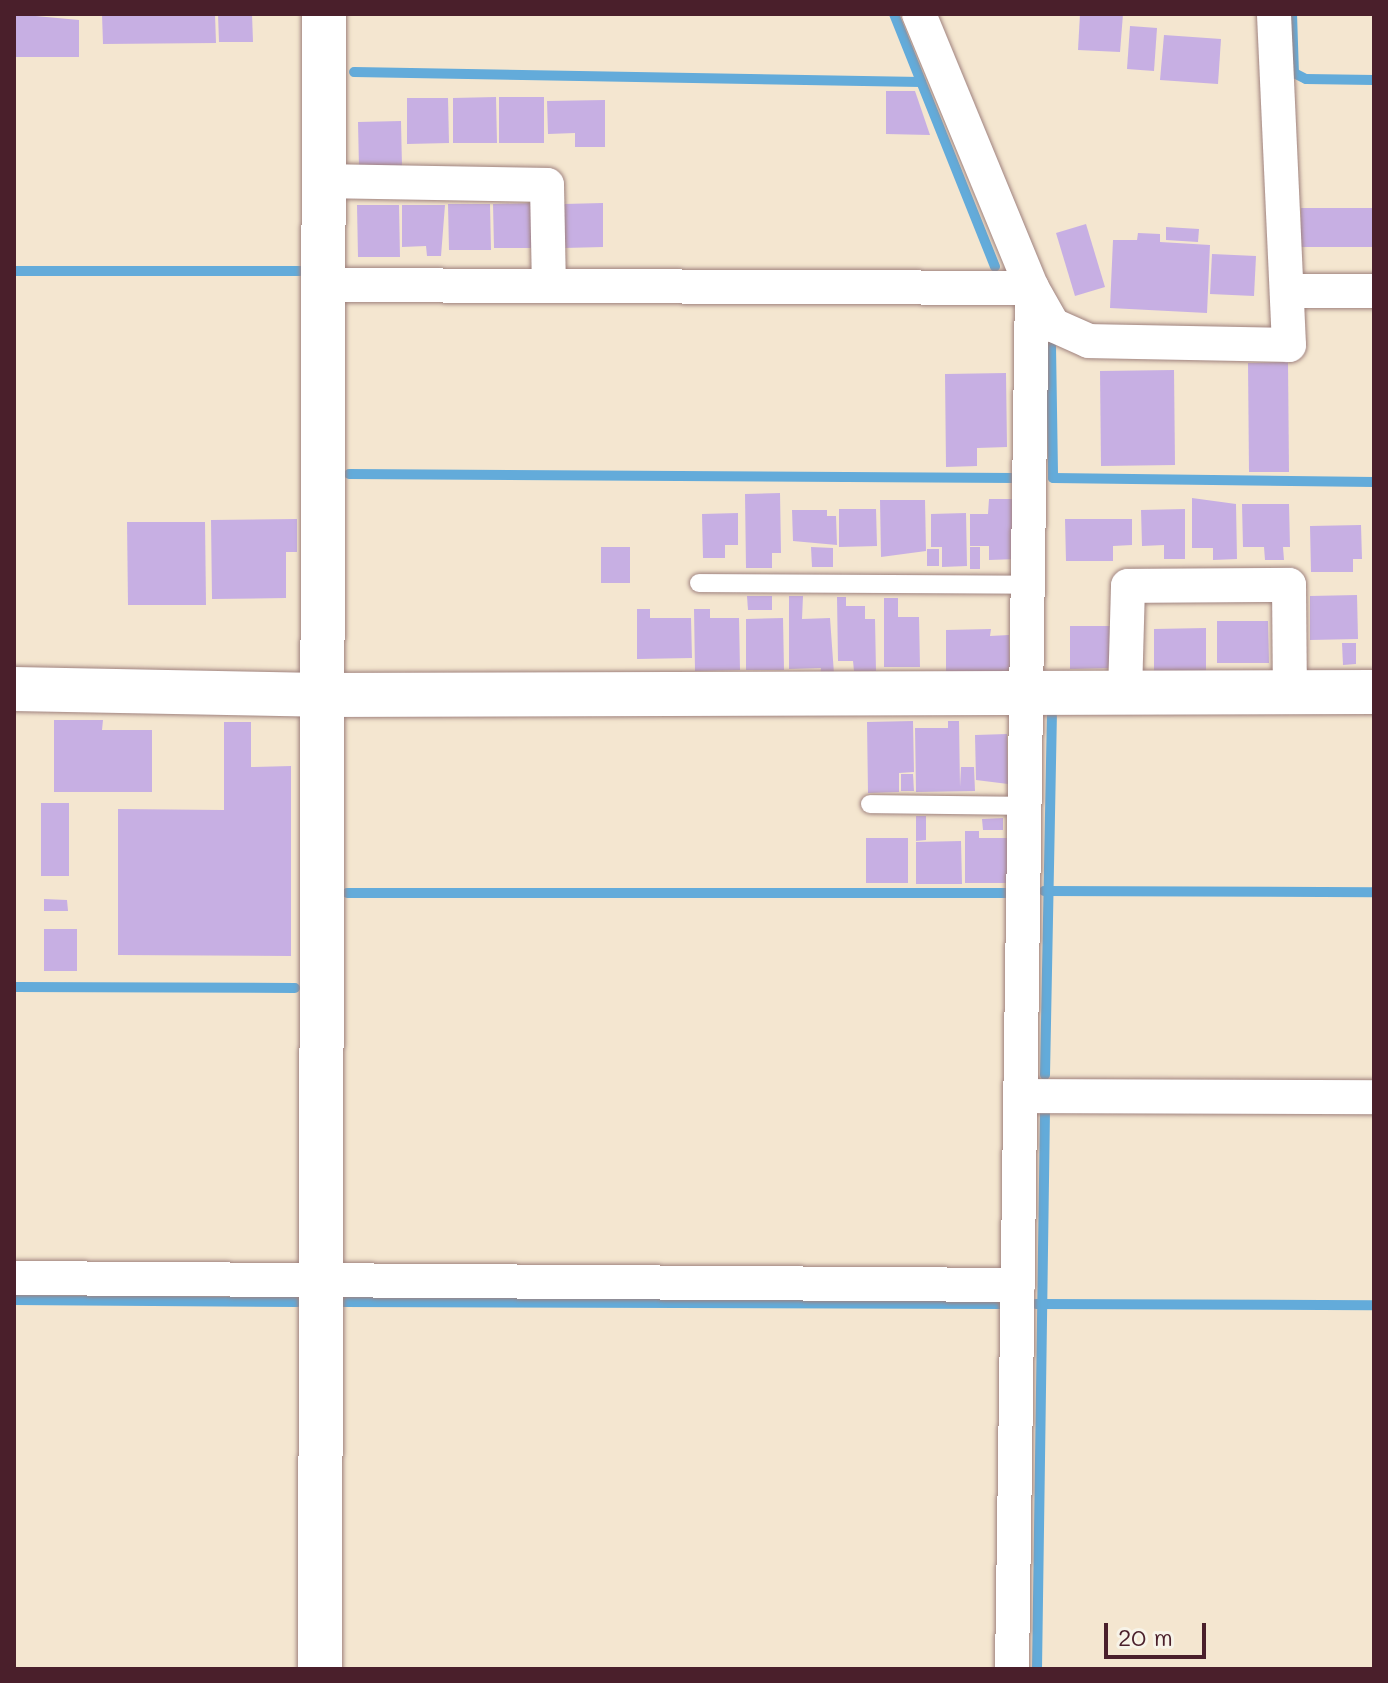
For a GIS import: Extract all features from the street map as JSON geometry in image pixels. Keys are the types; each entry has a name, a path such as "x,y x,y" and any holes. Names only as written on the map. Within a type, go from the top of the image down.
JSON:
{"street":[{"path":"320,1669 324,14"},
{"path":"919,14 1032,288 1053,325 1089,341 1289,345 1274,14"},
{"path":"323,181 547,185 549,285"},
{"path":"322,285 1032,288"},
{"path":"1012,1669 1030,695 1032,288"},
{"path":"1287,291 1374,291"},
{"path":"1125,694 1128,586 1275,585 1289,585 1290,693"},
{"path":"14,689 320,695 1374,692"},
{"path":"1021,1096 1374,1097"},
{"path":"14,1278 1018,1285"}],"lane":[{"path":"699,583 1030,585"},
{"path":"870,804 1027,806"}],"building":[{"path":"14,14 79,20 79,57 14,57"},
{"path":"102,14 215,14 216,43 103,44"},
{"path":"218,14 252,14 253,42 219,42"},
{"path":"1080,14 1123,14 1120,52 1078,50"},
{"path":"1130,26 1157,28 1154,71 1127,69"},
{"path":"1164,35 1221,39 1218,84 1160,80"},
{"path":"886,91 915,91 930,135 886,134"},
{"path":"496,97 497,143 453,143 453,98"},
{"path":"499,97 544,97 544,143 499,143"},
{"path":"407,98 448,98 449,143 407,144"},
{"path":"605,100 605,147 575,147 575,133 548,134 547,101"},
{"path":"401,121 402,167 359,168 358,122"},
{"path":"536,203 537,248 494,248 493,204"},
{"path":"603,203 603,247 564,248 564,204"},
{"path":"448,204 490,204 491,250 449,250"},
{"path":"357,205 399,205 400,257 358,257"},
{"path":"402,205 445,205 441,256 427,256 426,246 402,247"},
{"path":"1301,208 1372,208 1373,247 1301,247"},
{"path":"1086,224 1105,287 1075,296 1056,233"},
{"path":"1166,227 1199,229 1198,242 1166,240"},
{"path":"1138,233 1160,234 1160,242 1210,245 1207,313 1110,308 1113,240 1137,240"},
{"path":"1212,254 1256,256 1254,296 1210,294"},
{"path":"1288,362 1289,472 1249,472 1248,363"},
{"path":"1174,370 1175,465 1101,466 1100,371"},
{"path":"1006,373 1007,447 977,448 977,466 946,467 945,374"},
{"path":"780,493 781,553 772,553 772,568 746,568 745,494"},
{"path":"1192,498 1236,504 1237,559 1213,560 1213,548 1192,548"},
{"path":"989,499 1017,499 1018,559 989,560 989,546 970,546 970,514 988,514"},
{"path":"880,500 925,500 926,551 881,557"},
{"path":"1242,504 1289,504 1290,547 1283,547 1284,560 1265,560 1264,547 1243,547"},
{"path":"839,509 876,509 877,546 839,547"},
{"path":"1185,509 1185,559 1164,559 1164,545 1142,546 1141,510"},
{"path":"792,510 827,510 827,516 836,516 837,545 793,541"},
{"path":"738,513 738,545 725,545 725,558 703,558 702,514"},
{"path":"966,513 967,566 942,567 942,547 931,547 931,514"},
{"path":"297,519 297,552 286,552 286,598 212,599 211,520"},
{"path":"1065,519 1132,519 1132,545 1113,546 1113,561 1066,561"},
{"path":"127,522 205,522 206,605 128,605"},
{"path":"1361,525 1362,559 1353,559 1353,572 1311,572 1310,526"},
{"path":"601,547 630,547 630,583 601,583"},
{"path":"811,547 833,548 833,567 812,567"},
{"path":"970,547 980,547 980,569 970,569"},
{"path":"927,549 939,549 939,566 927,566"},
{"path":"1357,595 1358,639 1310,640 1310,596"},
{"path":"747,596 772,596 772,610 748,610"},
{"path":"789,596 803,596 802,619 830,618 834,674 820,675 821,668 789,669"},
{"path":"837,597 846,597 846,606 865,606 865,619 875,619 876,671 854,671 853,661 838,661"},
{"path":"884,598 898,598 898,617 919,617 920,667 884,667"},
{"path":"637,609 650,609 650,618 691,618 692,658 637,659"},
{"path":"694,609 710,609 710,618 739,618 740,670 695,671"},
{"path":"783,618 784,670 746,670 746,619"},
{"path":"1217,621 1268,621 1269,663 1217,663"},
{"path":"1070,626 1113,626 1114,668 1070,669"},
{"path":"1206,628 1206,671 1154,672 1154,629"},
{"path":"991,629 990,636 1009,635 1010,672 946,673 946,630"},
{"path":"1342,643 1356,643 1356,664 1343,665"},
{"path":"54,720 103,720 102,730 152,730 152,792 54,792"},
{"path":"913,721 914,772 899,773 899,792 868,793 867,722"},
{"path":"948,721 959,721 960,787 961,767 974,767 975,791 916,792 915,728 948,728"},
{"path":"224,722 251,722 251,767 291,766 291,956 118,955 118,809 224,810"},
{"path":"1007,734 1008,784 976,780 975,735"},
{"path":"901,774 913,774 914,791 901,791"},
{"path":"41,803 69,803 69,876 41,876"},
{"path":"916,816 926,816 926,840 916,841"},
{"path":"1003,818 1003,830 983,830 982,819"},
{"path":"965,831 979,831 979,838 1008,838 1008,883 965,883"},
{"path":"866,838 908,838 908,883 866,883"},
{"path":"961,841 962,884 916,884 916,842"},
{"path":"44,899 67,900 68,911 44,911"},
{"path":"44,929 77,929 77,971 44,971"}],"waterway":[{"path":"894,14 995,267"},
{"path":"1292,14 1294,73 1306,79 1374,80"},
{"path":"354,72 921,82"},
{"path":"14,271 300,271"},
{"path":"1051,346 1053,478 1374,482"},
{"path":"349,474 1015,478"},
{"path":"1045,1075 1052,716"},
{"path":"1044,891 1374,892"},
{"path":"347,893 1010,893"},
{"path":"14,987 295,988"},
{"path":"1037,1669 1045,1107"},
{"path":"14,1300 298,1302"},
{"path":"343,1302 1006,1304"},
{"path":"1036,1304 1374,1305"}]}
